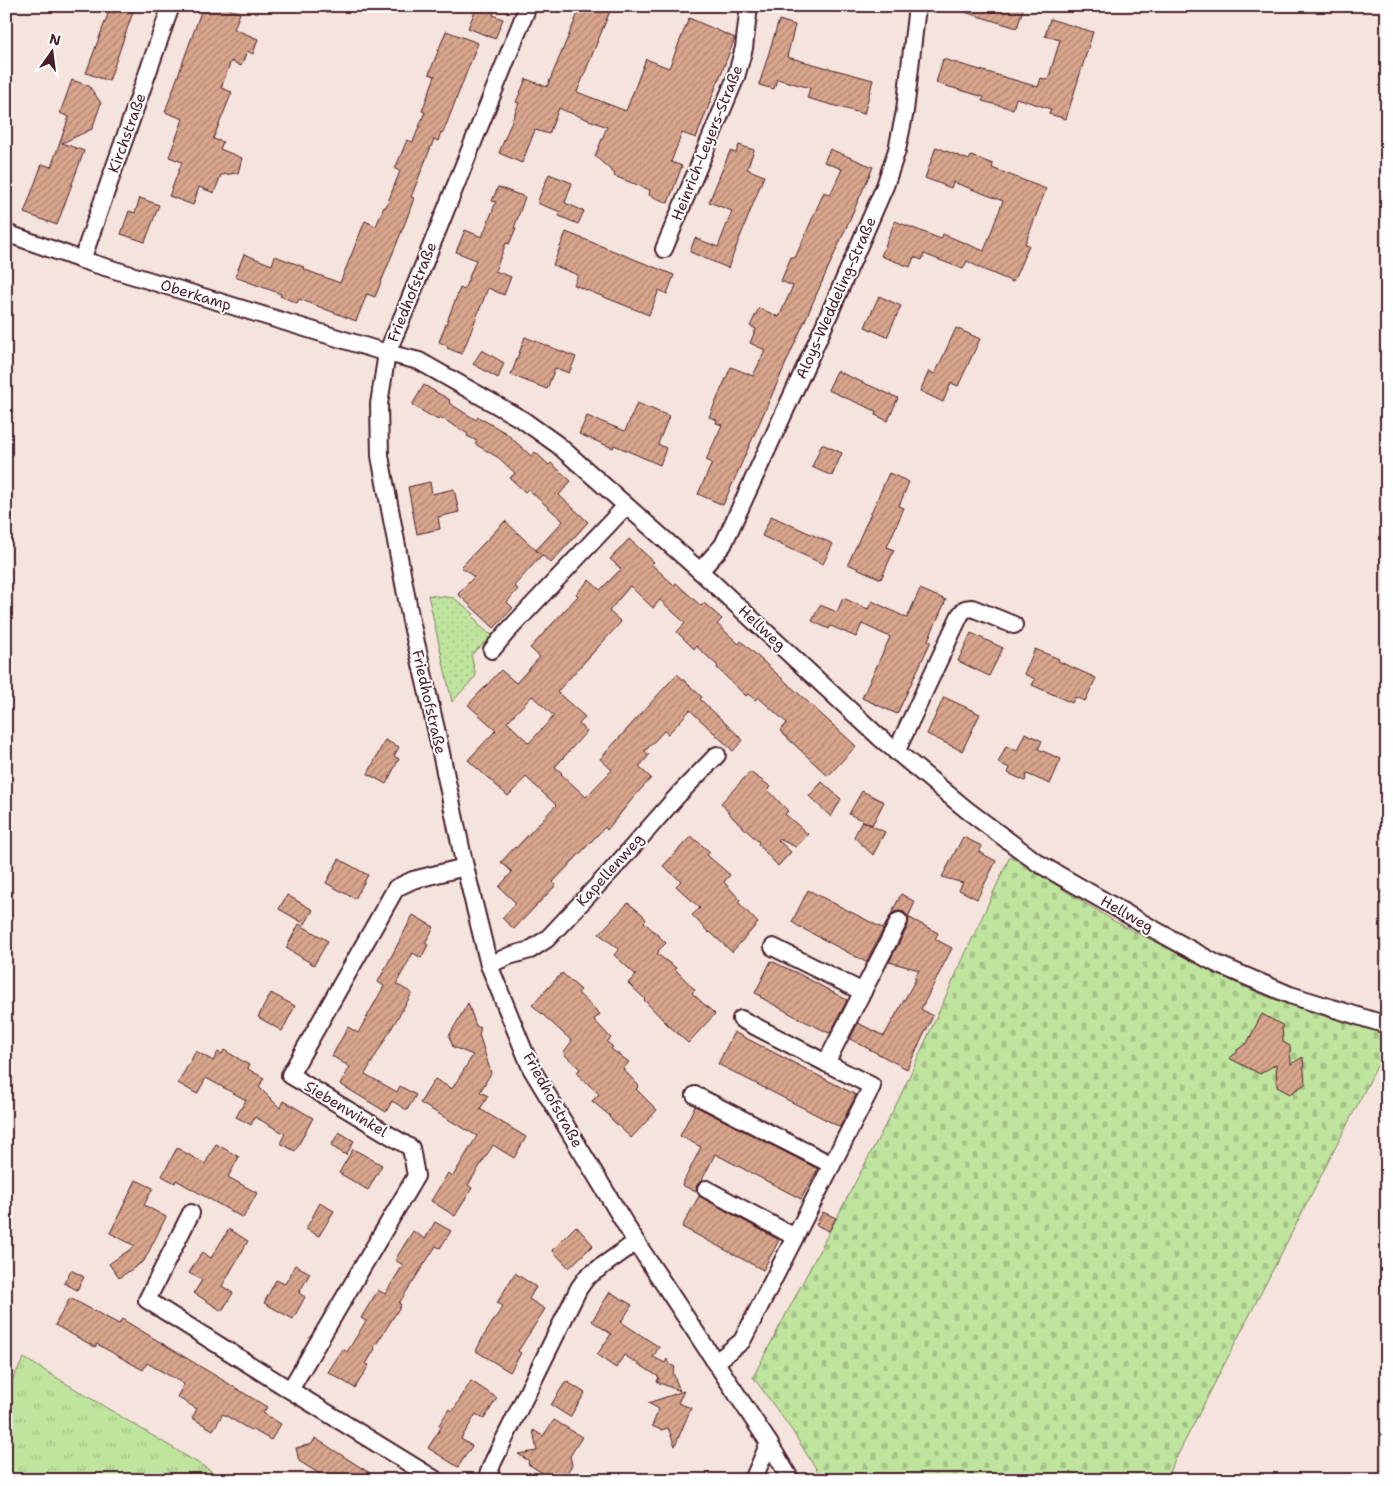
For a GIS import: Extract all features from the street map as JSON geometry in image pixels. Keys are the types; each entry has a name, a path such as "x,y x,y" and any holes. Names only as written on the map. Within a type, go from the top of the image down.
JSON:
{"street":[{"name":"Kirchstraße","path":"82,260 172,6"},
{"name":"Friedhofstraße","path":"528,6 387,353 379,404 380,456 411,621 465,867 489,965 531,1068 636,1242 769,1443 791,1480"},
{"name":"Heinrich-Leyers-Straße","path":"664,249 736,77 744,48 749,6"},
{"name":"Aloys-Weddeling-Straße","path":"700,571 723,545 727,537 886,186 897,150 905,111 917,6"},
{"name":"Oberkamp","path":"6,233 82,260 387,353"},
{"name":"Hellweg","path":"387,353 418,361 523,420 558,445 700,571 896,752 967,810 1038,863 1217,964 1290,995 1387,1025"},
{"path":"492,650 626,506"},
{"path":"896,752 960,614 965,609 972,608 1014,625"},
{"name":"Kapellenweg","path":"489,965 508,956 530,950 547,939 717,755"},
{"name":"Siebenwinkel","path":"290,1390 416,1176 411,1148 290,1075 396,888 413,880 465,867"},
{"path":"826,1063 899,921"},
{"path":"774,947 862,992"},
{"path":"715,1363 742,1341 872,1086 741,1019"},
{"path":"695,1095 832,1165"},
{"path":"706,1188 795,1237"},
{"path":"191,1213 147,1300 436,1480"},
{"path":"486,1480 493,1462 579,1288 587,1277 636,1242"},
{"path":"753,1480 769,1443"}],"green space":[{"path":"428,595 454,598 474,614 472,616 477,623 488,633 494,635 471,655 476,676 452,702"},
{"path":"1010,856 1114,921 1234,982 1268,997 1320,1015 1382,1033 1387,1038 1387,1047 1165,1480 823,1480 791,1429 753,1377 899,1099"},
{"path":"24,1358 226,1480 6,1480 6,1391"}],"building":[{"path":"111,6 135,6 109,81 86,73"},
{"path":"203,6 222,6 240,13 234,29 258,39 253,54 247,51 241,66 231,61 221,88 232,92 213,139 223,142 220,149 242,158 238,173 221,175 214,193 199,187 193,205 169,196 182,162 169,157 183,119 165,112"},
{"path":"477,6 486,6 495,10 493,15 503,19 495,39 468,28"},
{"path":"581,6 612,6 577,92 626,111 646,59 669,68 689,18 735,38 696,138 682,133 671,162 682,166 668,203 649,195 650,190 614,176 615,174 595,156 607,127 559,108 549,134 535,130 522,163 499,153 519,103 516,102 526,79 547,87"},
{"path":"959,6 1024,6 1017,28 958,10"},
{"path":"1050,19 1093,32 1066,119 1049,114 1051,109 1016,98 1013,109 982,101 984,97 936,83 943,59 1038,87 1041,78 1048,80 1060,40 1045,36"},
{"path":"779,20 795,25 787,57 873,80 864,114 807,98 810,88 777,79 774,89 759,85"},
{"path":"446,31 478,43 443,133 441,132 438,141 434,139 411,197 414,198 407,218 375,297 367,294 356,321 299,299 297,303 280,296 281,294 235,277 244,254 272,265 275,256 340,283 365,221 376,226 384,207 386,207 400,171 395,169 407,140 413,142 425,112 422,111 435,76 429,74"},
{"path":"72,80 89,86 101,103 92,129 62,143 84,151 57,225 24,213 42,164 51,167 69,117 60,113"},
{"path":"739,145 754,150 747,169 764,176 728,268 690,252 695,238 718,247 732,211 709,202 730,151 736,153"},
{"path":"936,147 969,160 971,156 993,164 992,168 1046,189 1025,244 1029,245 1013,282 967,261 963,269 924,254 922,260 914,257 910,267 881,256 895,221 941,239 943,234 984,251 1003,201 953,182 951,188 925,178"},
{"path":"830,149 873,167 723,505 698,494 712,463 706,460 722,425 716,423 717,420 709,417 731,367 753,376 765,350 750,343 756,329 750,326 759,308 779,317 793,286 781,281 791,257 795,258 824,192 830,195 842,169 824,162"},
{"path":"549,174 572,183 565,203 584,211 578,224 559,216 561,212 537,203"},
{"path":"498,187 525,197 514,228 516,228 509,244 506,243 495,271 511,277 504,295 488,288 462,354 447,348 448,346 439,342 460,288 464,290 476,260 456,252 465,230 482,237 496,202 492,201"},
{"path":"140,198 159,205 145,242 121,234 129,211 135,213"},
{"path":"566,232 674,275 667,294 659,290 649,315 574,285 578,275 553,265"},
{"path":"879,296 901,306 887,337 865,327"},
{"path":"956,328 980,339 958,386 951,383 943,402 920,391 929,371 935,374"},
{"path":"525,337 576,357 569,373 555,368 547,389 511,375"},
{"path":"482,350 504,363 498,378 473,364"},
{"path":"837,371 898,398 888,421 875,415 876,411 828,390"},
{"path":"424,385 450,400 449,403 476,420 478,417 506,433 531,456 535,452 549,465 551,463 571,481 559,495 588,522 551,563 542,555 514,586 518,589 507,602 513,608 494,628 458,594 474,577 461,567 505,521 540,554 536,550 563,521 528,489 525,492 510,478 515,473 499,458 475,444 477,441 467,436 468,434 440,417 438,420 412,405"},
{"path":"637,403 669,416 658,444 666,448 660,465 614,445 613,448 579,434 587,416 625,431"},
{"path":"822,444 842,453 832,476 812,467"},
{"path":"889,473 909,482 899,506 904,508 887,547 894,550 881,579 848,564"},
{"path":"430,482 432,494 454,489 459,512 438,517 440,529 417,534 408,487"},
{"path":"771,516 833,544 823,564 762,536"},
{"path":"629,539 654,562 651,564 674,585 676,583 701,606 704,603 722,619 717,624 739,644 741,641 856,746 828,776 780,731 787,723 758,697 755,700 748,694 746,696 717,668 718,666 696,646 694,649 677,632 685,623 660,600 653,608 630,586 609,611 621,622 557,692 585,717 579,724 587,731 555,767 586,797 612,770 600,759 677,674 743,740 733,751 690,710 668,734 664,731 645,751 649,755 639,767 651,778 607,830 605,827 553,882 556,885 514,929 502,918 516,903 499,887 512,872 501,862 556,805 526,777 508,796 468,760 496,730 468,705 501,670 516,683 540,657 530,648 578,596 576,594 589,580 600,590 621,569 610,559","holes":["532,696 554,716 529,743 507,722"]},
{"path":"920,589 946,600 928,640 931,641 897,714 862,698 890,637 862,624 856,637 831,626 829,629 812,621 820,605 837,612 843,598 868,609 872,601 907,618"},
{"path":"971,633 1003,648 989,676 958,661"},
{"path":"1035,649 1096,678 1085,701 1075,697 1072,703 1032,685 1035,679 1024,674"},
{"path":"944,697 980,714 962,751 927,734"},
{"path":"1025,733 1042,741 1038,749 1061,759 1050,784 1027,774 1025,781 1008,773 1010,768 998,763 1006,746 1017,751"},
{"path":"385,740 399,747 394,756 399,759 386,784 368,774"},
{"path":"750,772 771,787 768,790 788,811 785,814 808,834 796,847 778,840 791,852 778,866 758,844 759,842 733,818 721,803"},
{"path":"822,782 841,799 831,817 809,796"},
{"path":"862,791 884,802 872,825 849,814"},
{"path":"862,821 885,832 873,855 854,837"},
{"path":"691,836 710,852 707,855 730,875 724,882 740,900 738,902 758,923 732,952 709,933 692,915 700,908 676,886 681,881 663,866"},
{"path":"963,837 982,846 979,852 996,861 977,899 959,890 963,883 942,877"},
{"path":"339,859 368,875 355,899 326,883"},
{"path":"808,890 883,929 866,962 792,922"},
{"path":"901,894 915,902 908,917 904,912 899,911 891,915"},
{"path":"287,895 313,910 305,924 279,909"},
{"path":"628,903 642,914 646,920 644,922 666,943 657,954 676,968 695,990 692,993 715,1014 688,1043 628,983 636,975 614,955 619,949 599,934"},
{"path":"413,915 434,927 425,943 428,945 421,958 413,953 396,984 412,993 365,1074 397,1092 400,1086 416,1095 407,1110 392,1101 386,1112 340,1084 350,1067 332,1056 348,1027 358,1033 384,986 378,982"},
{"path":"908,917 938,933 935,939 952,948 921,1009 933,1016 907,1069 850,1039 858,1023 884,1036 916,979 914,978 919,970 889,962 908,926"},
{"path":"299,924 328,941 314,965 286,948"},
{"path":"771,961 847,1000 831,1032 829,1033 800,1019 755,993"},
{"path":"562,973 581,990 578,993 600,1014 594,1020 611,1038 607,1042 613,1047 611,1049 629,1062 623,1069 639,1086 636,1089 657,1110 631,1138 610,1116 592,1101 599,1094 576,1073 580,1069 563,1053 572,1041 532,1005"},
{"path":"271,993 295,1006 282,1031 258,1017"},
{"path":"468,1003 476,1026 481,1028 479,1034 491,1073 480,1092 488,1096 480,1109 526,1137 514,1158 493,1145 468,1185 472,1188 455,1216 431,1201 448,1173 453,1176 477,1136 420,1103 435,1079 452,1089 473,1055 453,1047 449,1036"},
{"path":"1262,1014 1282,1025 1283,1042 1290,1046 1291,1064 1303,1057 1305,1084 1290,1094 1277,1087 1276,1064 1260,1074 1229,1058 1247,1043"},
{"path":"734,1032 856,1095 840,1127 718,1064"},
{"path":"224,1050 249,1065 248,1069 264,1078 259,1087 280,1108 284,1101 313,1118 295,1151 280,1143 285,1134 255,1117 251,1125 236,1117 246,1100 206,1078 197,1094 178,1083 196,1051 213,1061 218,1052 222,1054"},
{"path":"695,1106 818,1169 801,1199 715,1154 702,1180 697,1185 696,1192 682,1185 701,1147 680,1136"},
{"path":"339,1132 354,1141 346,1155 331,1146"},
{"path":"216,1144 239,1157 228,1177 257,1193 243,1218 176,1180 175,1183 162,1176 177,1148 205,1164"},
{"path":"353,1149 382,1165 368,1190 339,1173"},
{"path":"136,1180 153,1188 144,1205 166,1217 144,1261 119,1278 109,1264 135,1246 110,1233"},
{"path":"699,1196 779,1240 763,1270 682,1227"},
{"path":"320,1203 334,1211 319,1236 306,1229"},
{"path":"823,1212 836,1218 829,1231 816,1225"},
{"path":"435,1222 451,1231 440,1248 436,1246 399,1303 401,1305 374,1348 366,1364 369,1365 355,1388 328,1372 343,1349 347,1352 366,1321 361,1318 378,1290 385,1294 403,1265 395,1260 413,1231 425,1239"},
{"path":"576,1226 593,1245 569,1268 552,1250"},
{"path":"229,1229 248,1241 222,1286 233,1293 222,1311 194,1293 202,1280 189,1273 202,1252 211,1258"},
{"path":"295,1265 310,1273 299,1293 305,1297 293,1319 264,1303 276,1280 285,1284"},
{"path":"71,1270 84,1277 77,1290 64,1283"},
{"path":"515,1273 536,1287 529,1299 545,1309 518,1351 521,1353 510,1372 476,1351 503,1306 497,1303"},
{"path":"610,1292 632,1305 621,1322 659,1347 653,1357 665,1363 667,1359 669,1364 675,1367 673,1373 680,1391 657,1382 659,1377 624,1355 616,1368 597,1355 611,1334 592,1321"},
{"path":"70,1298 119,1324 122,1319 267,1407 263,1413 281,1424 271,1440 223,1414 213,1430 192,1418 197,1409 177,1397 184,1384 147,1363 143,1370 97,1344 95,1347 55,1325"},
{"path":"471,1381 497,1398 484,1419 476,1414 461,1439 472,1446 458,1467 428,1448 442,1426 439,1425 449,1409 453,1411"},
{"path":"566,1381 585,1393 570,1417 551,1405"},
{"path":"684,1391 678,1403 691,1408 675,1446 668,1428 661,1430 652,1426 659,1409 648,1403"},
{"path":"554,1420 582,1437 570,1456 572,1465 560,1480 553,1480 528,1464 529,1461 518,1454 537,1451 533,1430 543,1436"},
{"path":"315,1438 381,1480 329,1480 299,1461 296,1448 312,1444"}]}
